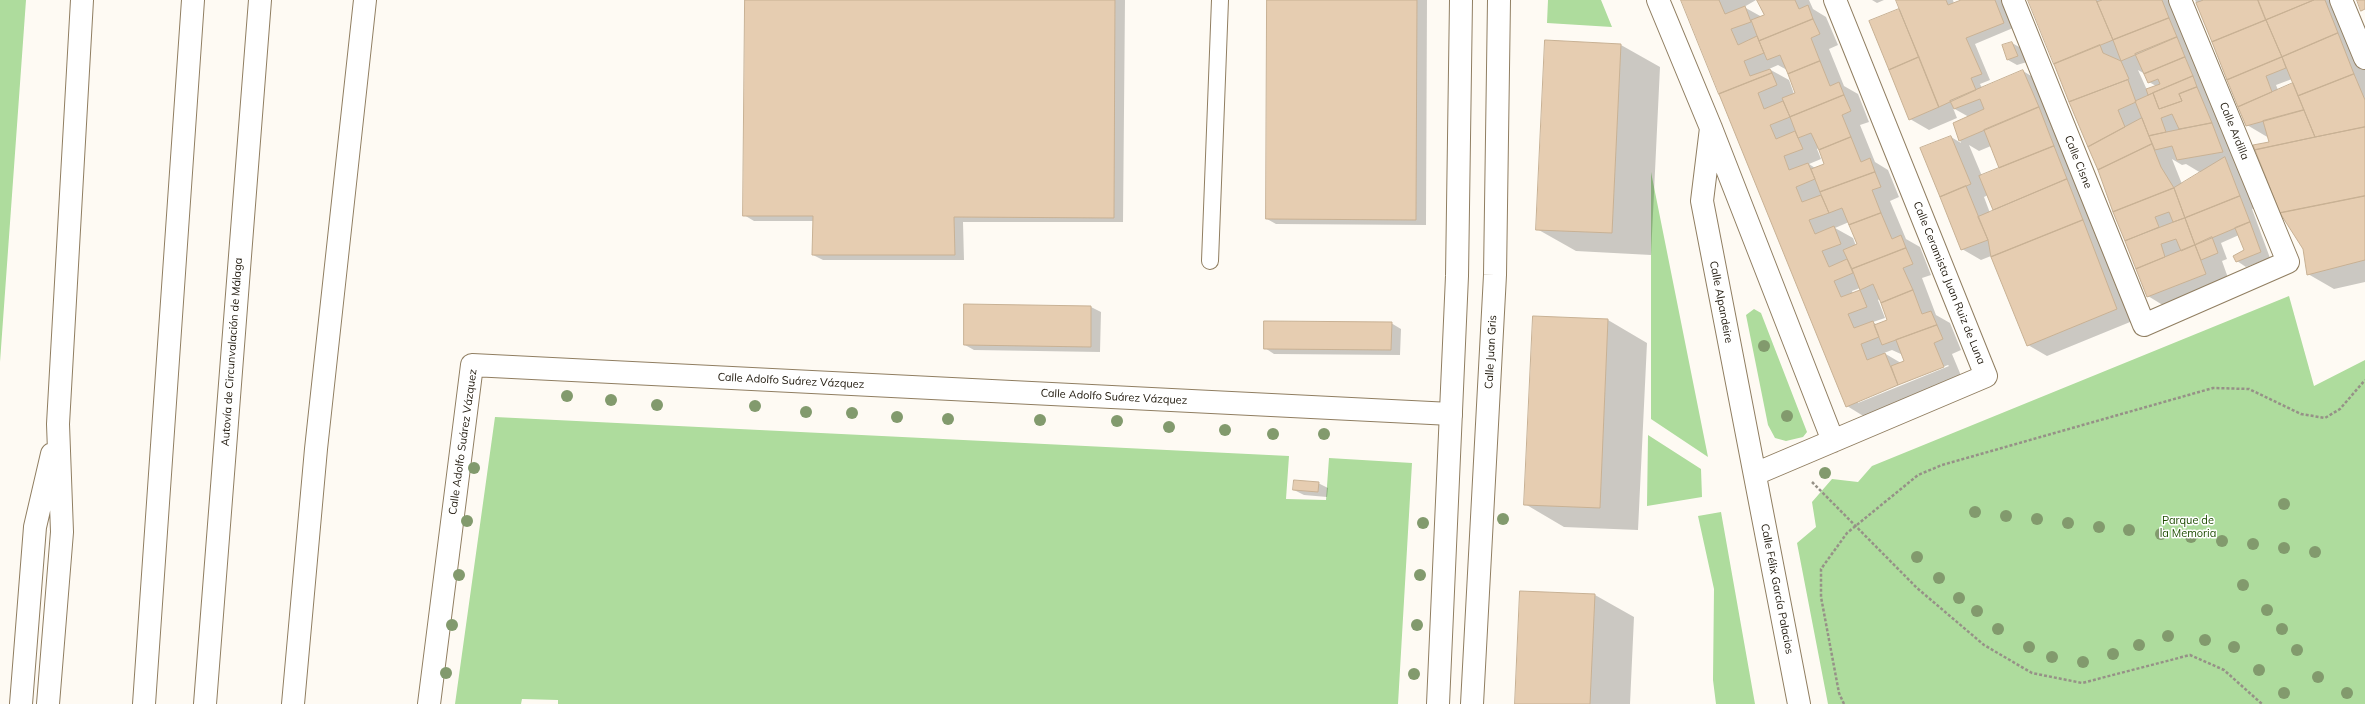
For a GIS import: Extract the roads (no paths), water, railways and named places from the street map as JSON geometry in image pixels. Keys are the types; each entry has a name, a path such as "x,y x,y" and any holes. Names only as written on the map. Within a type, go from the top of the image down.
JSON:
{"main road":[{"path":"48,704 62,532 58,424 82,0"},
{"path":"144,704 193,0"},
{"name":"Autovía de Circunvalación de Málaga","path":"205,704 260,0"},
{"path":"293,704 316,449 365,0"},
{"path":"1438,704 1457,276 1461,0"},
{"name":"Calle Juan Gris","path":"1472,704 1495,275 1499,0"},
{"name":"Calle Alpandeire","path":"1658,0 1711,128 1834,441"},
{"name":"Calle Ceramista Juan Ruiz de Luna","path":"1755,474 1986,376 1836,0"},
{"name":"Calle Cisne","path":"2013,0 2144,325 2288,262"},
{"name":"Calle Ardilla","path":"2180,0 2288,262"},
{"path":"2341,0 2365,58"},
{"name":"Calle Alpandeire","path":"1711,128 1702,201 1755,474"},
{"name":"Calle Adolfo Suárez Vázquez","path":"429,704 472,365 1451,414"},
{"path":"21,704 35,526 58,424"},
{"name":"Calle Félix García Palacios","path":"1755,474 1799,704"}],"lane":[{"path":"1210,261 1220,0"}],"park label":[{"name":"Parque de la Memoria","path":"2188,527"}]}
